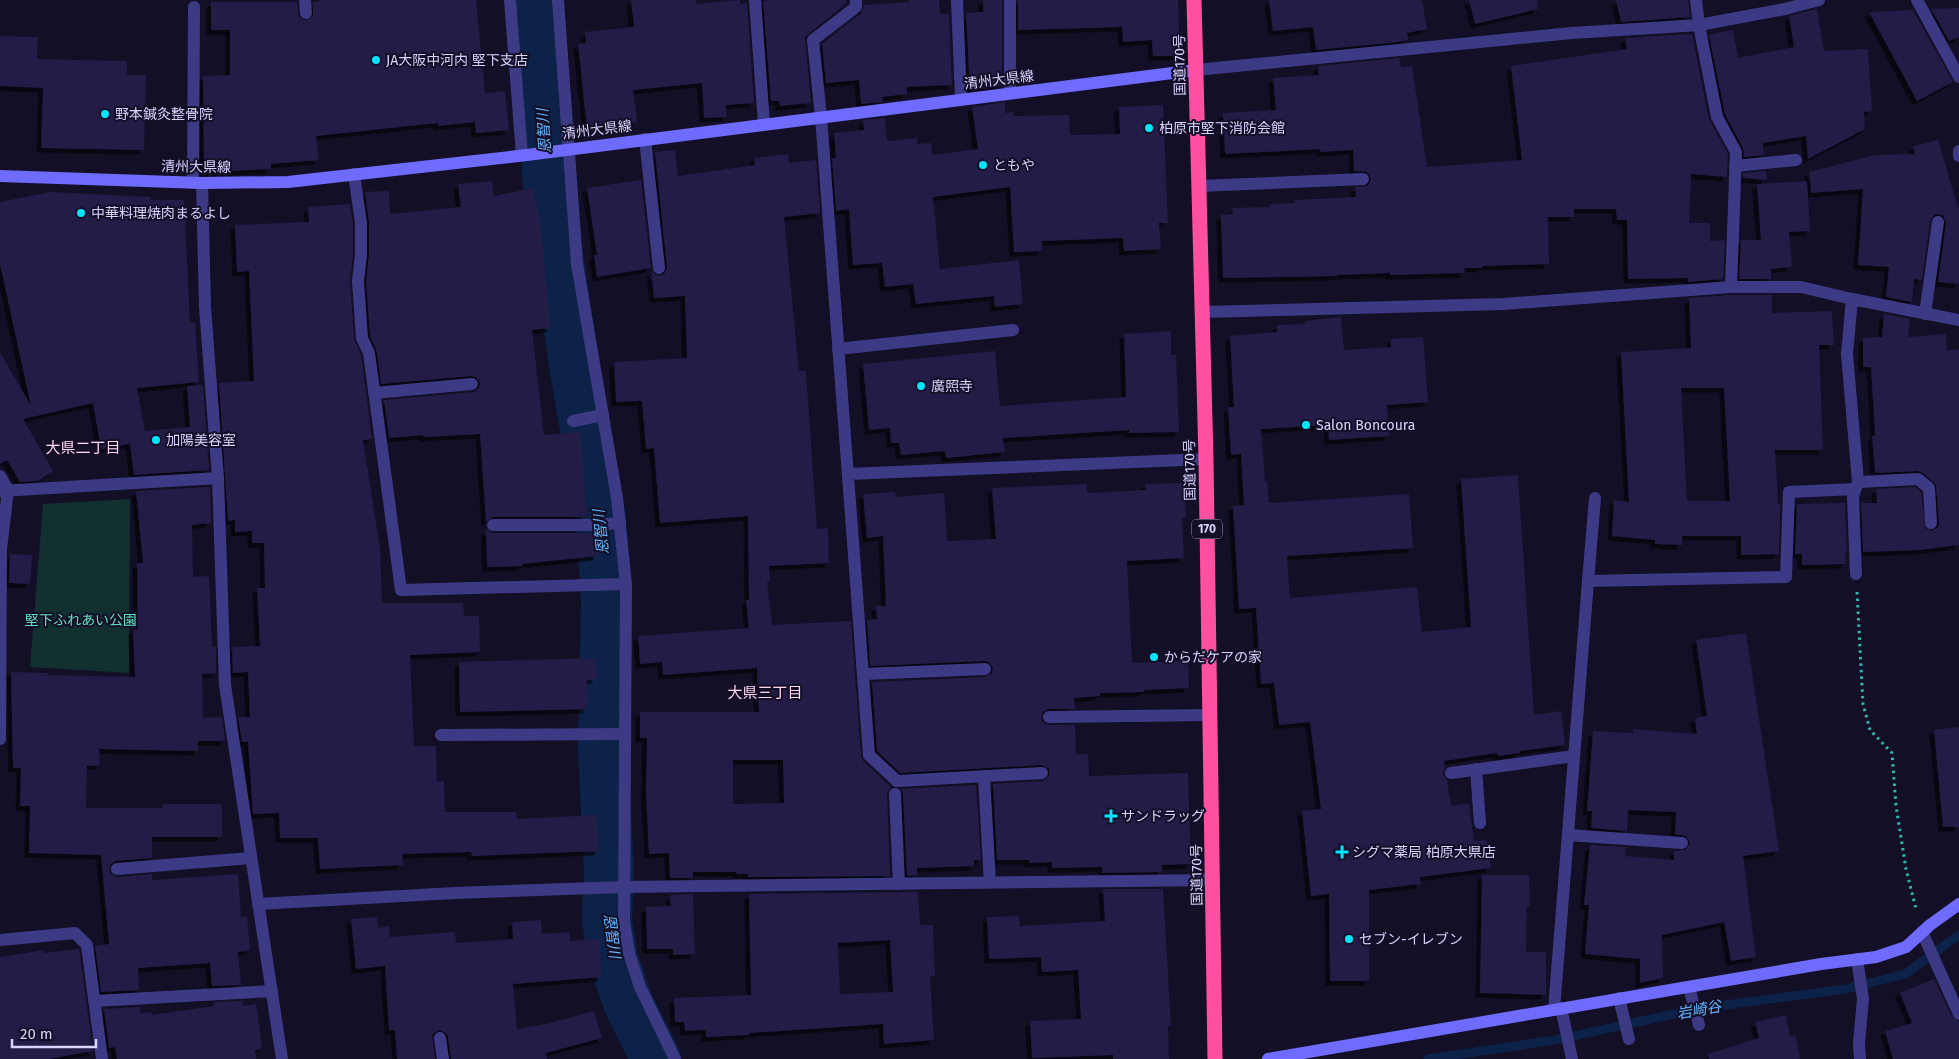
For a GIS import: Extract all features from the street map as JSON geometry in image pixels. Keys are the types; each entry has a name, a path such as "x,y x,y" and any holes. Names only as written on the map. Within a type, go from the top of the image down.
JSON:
{"highway":[{"name":"国道170号","path":"1194,0 1203,312 1216,1059"}],"main road":[{"name":"清州大県線","path":"0,176 198,183 288,182 525,155 1196,70"},
{"path":"1268,1059 1689,987 1858,965 1906,947 1922,932 1959,904"}],"street":[{"path":"510,0 525,155"},
{"path":"558,0 565,149 577,264 617,498 621,584 622,887 624,922 629,953 640,987 675,1059"},
{"path":"755,0 764,124"},
{"path":"856,0 856,7 814,40 869,755 897,782 1042,774"},
{"path":"957,0 961,100"},
{"path":"1010,0 1010,94"},
{"path":"1696,0 1698,25 1717,117 1736,152 1731,287"},
{"path":"1196,70 1572,33 1698,25 1819,0"},
{"path":"1916,0 1959,77"},
{"path":"194,7 198,183 218,478 226,685 282,1059"},
{"path":"645,139 659,268"},
{"path":"1959,151 1959,156"},
{"path":"1735,166 1796,160"},
{"path":"354,174 361,223 361,254 358,282 362,338 369,353 401,590 621,584"},
{"path":"1199,186 1363,180"},
{"path":"1925,314 1938,222"},
{"path":"1203,312 1503,304 1731,287 1801,287 1959,320"},
{"path":"1852,299 1847,354 1857,485 1853,496 1856,574"},
{"path":"838,348 1013,330"},
{"path":"374,393 472,384"},
{"path":"573,421 603,415"},
{"path":"848,474 1206,459"},
{"path":"0,476 4,491 1,549 0,739"},
{"path":"4,491 218,478"},
{"path":"1588,581 1786,577 1789,492 1918,479 1929,488 1931,523"},
{"path":"1571,1057 1557,1009 1568,835 1595,498"},
{"path":"492,526 591,526 617,524"},
{"path":"863,674 985,669"},
{"path":"1049,717 1211,716"},
{"path":"440,735 621,734"},
{"path":"1451,773 1574,756"},
{"path":"1476,770 1480,823"},
{"path":"984,777 990,883"},
{"path":"895,794 899,884"},
{"path":"1568,835 1682,843"},
{"path":"117,869 251,858"},
{"path":"258,904 454,893 622,887 1214,880"},
{"path":"1922,932 1959,1014"},
{"path":"0,940 75,933 87,945 102,1059"},
{"path":"1858,965 1863,999 1858,1043 1860,1059"},
{"path":"1689,987 1699,1025"},
{"path":"94,1001 272,991"},
{"path":"1620,998 1630,1039"},
{"path":"440,1038 443,1059"}],"path":[{"path":"1856,574 1863,704 1870,730 1892,753 1896,806 1906,869 1922,932"}],"green space":[{"name":"堅下ふれあい公園","path":"130,499 129,673 30,667 43,504"}],"building":[{"path":"319,0 476,0 485,93 505,91 509,130 476,133 475,122 438,126 438,123 316,136 319,160 271,164 271,169 204,172 203,76 230,75 230,30 211,30 211,2 297,2 299,17 306,21 313,16 313,2 319,2"},
{"path":"631,0 696,0 696,4 740,0 740,4 747,3 754,103 726,105 727,117 704,118 702,83 633,90 637,122 587,129 578,44 586,43 585,32 633,27"},
{"path":"846,0 846,4 805,37 811,103 780,106 779,101 771,101 763,1"},
{"path":"909,0 939,0 940,14 949,14 952,85 907,87 907,94 882,97 883,102 861,104 859,80 826,83 822,44 861,13 864,5 909,2"},
{"path":"983,0 1002,0 1002,86 970,91 966,13 983,12"},
{"path":"1018,0 1178,0 1180,56 1153,56 1152,40 1123,42 1122,27 1018,30"},
{"path":"1269,0 1422,0 1427,29 1407,33 1408,40 1398,42 1316,50 1313,27 1273,31"},
{"path":"1469,0 1537,0 1538,9 1475,24"},
{"path":"1616,0 1688,0 1690,17 1621,22"},
{"path":"1959,8 1959,37 1949,41 1931,9"},
{"path":"1817,9 1824,51 1868,49 1872,111 1864,112 1865,129 1808,159 1806,136 1763,143 1764,155 1744,157 1743,148 1725,114 1709,35 1733,30 1738,58 1794,47 1789,16"},
{"path":"1913,10 1953,82 1917,101 1869,12"},
{"path":"1692,34 1709,119 1728,154 1727,177 1691,174 1689,223 1710,223 1710,241 1725,240 1723,279 1688,282 1688,278 1628,279 1627,220 1617,220 1616,209 1574,209 1574,217 1548,217 1549,264 1482,266 1482,268 1464,268 1465,273 1390,275 1390,273 1223,278 1221,215 1233,214 1232,208 1270,207 1270,204 1295,203 1295,200 1356,197 1355,187 1367,186 1371,178 1367,172 1354,171 1353,150 1320,152 1320,149 1225,154 1223,113 1276,110 1273,78 1319,75 1318,66 1399,58 1401,67 1412,66 1427,167 1522,160 1511,66 1627,49 1625,38"},
{"path":"0,36 38,37 37,59 127,61 127,75 146,75 144,150 41,148 43,88 0,86"},
{"path":"1005,102 1005,113 1013,112 1014,116 1069,115 1070,135 1120,134 1119,107 1163,105 1168,223 1159,223 1161,249 1124,251 1123,238 1042,241 1042,251 1014,252 1010,187 933,197 940,269 1019,260 1023,304 995,307 994,296 916,304 913,284 885,287 882,263 853,265 849,209 836,211 832,158 836,158 834,133 864,130 863,120 885,118 887,141 917,138 917,144 931,143 932,155 978,149 972,107"},
{"path":"1938,140 1959,211 1959,284 1938,282 1946,223 1943,215 1935,214 1930,221 1922,280 1914,279 1912,302 1886,297 1889,267 1858,265 1863,189 1811,193 1809,172 1875,155 1915,154 1913,146"},
{"path":"675,150 678,176 755,165 754,158 788,154 789,163 816,160 820,213 784,217 799,371 806,371 817,529 828,528 829,563 769,566 770,582 767,582 772,625 851,621 861,756 863,761 891,787 887,794 890,876 748,877 748,874 737,874 736,872 693,872 693,878 670,878 669,853 649,854 646,794 647,738 640,738 640,712 759,712 757,668 663,675 662,662 640,664 638,636 749,628 746,600 749,600 748,516 660,523 654,448 646,449 642,401 616,402 614,362 687,358 685,296 654,298 651,270 655,275 660,276 664,274 667,268 655,152","holes":["733,760 783,760 784,803 733,804"]},
{"path":"1766,171 1767,180 1743,178 1743,173"},
{"path":"641,180 651,268 597,277 594,255 597,255 587,188"},
{"path":"492,181 494,196 533,188 540,220 551,328 532,330 544,435 581,432 587,517 493,517 486,522 480,434 424,437 423,435 389,438 384,400 473,392 479,388 480,383 476,377 471,376 381,384 377,352 370,336 366,281 369,255 369,223 365,192 389,191 390,214 461,207 458,184"},
{"path":"1807,181 1810,231 1789,232 1792,267 1771,269 1771,279 1739,279 1741,240 1761,240 1757,184"},
{"path":"50,192 151,197 151,200 184,200 190,323 195,322 199,382 137,388 145,431 190,427 187,386 203,385 209,470 134,475 130,444 101,449 93,403 23,419 53,471 38,481 20,482 7,460 0,464 0,352 31,406 0,264 0,202"},
{"path":"350,204 353,224 353,255 350,281 354,339 361,355 372,439 363,440 380,548 382,603 463,603 464,616 479,616 480,652 410,655 414,746 436,746 437,782 444,781 445,812 516,812 517,819 597,815 599,851 472,856 471,852 402,854 403,865 320,869 318,838 280,838 279,813 253,814 248,742 242,742 238,717 250,717 248,672 233,673 232,647 260,646 257,588 265,588 264,543 252,543 252,531 235,532 235,520 228,521 219,383 254,381 249,271 237,272 235,225 309,222 308,207"},
{"path":"1772,295 1772,313 1832,311 1834,345 1819,345 1823,450 1775,450 1778,504 1780,504 1779,554 1741,555 1741,536 1682,536 1682,545 1655,544 1655,540 1612,536 1614,500 1629,502 1621,352 1691,348 1689,298","holes":["1681,388 1724,388 1730,501 1687,501"]},
{"path":"1884,314 1910,319 1908,337 1946,334 1947,351 1959,349 1959,545 1920,550 1863,552 1861,503 1877,503 1876,489 1915,487 1921,492 1925,528 1932,531 1938,527 1939,523 1936,485 1923,473 1918,471 1875,473 1872,436 1875,435 1871,367 1863,367 1863,338 1882,337"},
{"path":"1341,317 1344,350 1391,347 1391,339 1423,337 1428,402 1387,405 1389,436 1329,440 1328,425 1261,429 1265,482 1267,481 1269,503 1409,494 1413,548 1287,556 1290,598 1417,587 1422,632 1471,627 1461,479 1518,475 1534,715 1561,711 1565,745 1498,756 1497,753 1444,761 1443,775 1447,780 1451,806 1469,803 1474,841 1487,840 1491,868 1420,877 1421,884 1369,890 1369,981 1330,981 1329,894 1311,896 1302,811 1321,809 1310,722 1279,725 1274,683 1261,684 1256,608 1239,609 1233,506 1244,505 1241,454 1231,455 1228,407 1234,407 1230,336 1277,332 1277,325 1306,324 1305,321"},
{"path":"1171,331 1171,355 1176,355 1179,432 1129,433 1129,430 1003,438 1005,452 946,458 945,451 901,455 899,443 891,443 890,428 869,430 863,364 995,351 1000,406 1126,397 1124,334"},
{"path":"1184,483 1186,518 1182,518 1184,558 1127,561 1132,663 1188,661 1189,688 1100,693 1100,696 1074,698 1075,709 1048,709 1042,713 1041,718 1042,722 1049,725 1075,725 1076,754 1088,754 1089,776 1188,773 1191,864 1162,865 1162,872 1102,873 1102,867 1052,868 1052,862 1029,863 1029,860 997,860 993,784 1043,781 1049,776 1049,769 1042,765 900,773 877,751 872,682 985,677 992,673 993,668 989,662 985,661 870,666 867,620 877,619 876,606 886,606 883,536 867,538 863,494 895,492 896,497 944,493 947,541 996,539 992,488 1087,484 1087,493 1146,490 1145,484"},
{"path":"210,487 211,523 192,525 193,577 209,576 212,647 216,647 216,673 202,674 203,718 222,717 225,741 198,741 198,751 99,749 100,765 87,766 86,808 163,808 163,804 222,804 222,837 152,837 152,858 116,861 110,865 109,870 111,874 117,877 152,874 152,880 238,874 241,917 247,916 250,950 238,952 241,985 212,986 210,963 138,968 139,990 101,992 95,946 109,944 101,855 29,853 30,806 20,806 21,768 13,768 11,672 48,673 48,675 135,677 133,630 138,629 137,563 143,563 136,491"},
{"path":"1845,503 1846,564 1802,565 1802,554 1795,554 1797,504"},
{"path":"486,529 493,533 596,533 598,556 522,564 522,566 487,567"},
{"path":"10,554 32,555 30,584 9,583"},
{"path":"1746,633 1779,851 1743,856 1756,957 1731,961 1724,922 1662,935 1663,978 1640,983 1640,959 1585,954 1589,905 1584,905 1590,845 1626,847 1625,856 1674,860 1674,851 1685,850 1690,843 1686,836 1675,834 1676,812 1628,810 1627,831 1591,828 1592,811 1587,811 1593,731 1633,733 1633,729 1697,734 1695,718 1707,716 1696,640"},
{"path":"596,658 597,679 587,680 588,709 460,712 459,662"},
{"path":"1959,727 1959,827 1943,827 1934,730"},
{"path":"976,785 981,860 974,860 974,866 917,868 917,875 907,876 903,794 901,789"},
{"path":"1482,875 1529,875 1530,906 1527,906 1526,952 1546,952 1546,995 1480,993"},
{"path":"1103,889 1163,889 1171,1026 1168,1026 1169,1059 1113,1059 1113,1055 1032,1058 1030,1021 1081,1019 1078,970 1042,972 1041,957 989,959 987,917 1019,916 1020,926 1105,921"},
{"path":"918,892 920,925 933,925 935,976 930,977 934,1040 884,1044 883,1024 706,1037 706,1030 685,1031 684,1022 675,1022 674,998 751,995 749,894","holes":["890,940 893,992 840,994 838,943"]},
{"path":"693,894 695,954 673,955 673,949 647,949 646,907 671,906 670,895"},
{"path":"377,917 378,928 389,926 390,937 455,932 456,943 513,939 512,922 541,920 542,934 569,932 570,941 599,939 602,977 513,984 517,1029 550,1023 594,1011 602,1038 546,1053 547,1059 451,1059 448,1036 439,1030 432,1035 435,1059 397,1059 395,1030 389,1030 385,966 356,969 351,919"},
{"path":"79,949 93,1051 49,1059 0,1059 0,957 44,950 44,953"},
{"path":"1934,979 1952,1017 1959,1022 1959,1059 1893,1059 1885,1031 1912,1023 1900,993"},
{"path":"243,1001 243,1006 256,1004 262,1048 255,1050 256,1059 117,1059 115,1047 109,1048 104,1009 140,1007 140,1013 152,1012 152,1015 214,1006 214,1002"},
{"path":"1786,1015 1790,1037 1796,1036 1800,1059 1709,1059 1708,1054 1759,1038 1755,1022"}],"waterway":[{"name":"恩智川","path":"535,0 548,184 575,372 601,518 606,604 603,750 609,872 607,920 613,959 629,1005 656,1059"},
{"name":"岩崎谷","path":"1428,1059 1555,1040 1702,1008 1846,989 1905,974 1959,935"}],"place":[{"name":"JA大阪中河内 堅下支店","path":"376,60"},
{"name":"野本鍼灸整骨院","path":"105,114"},
{"name":"柏原市堅下消防会館","path":"1149,128"},
{"name":"ともや","path":"983,165"},
{"name":"中華料理焼肉まるよし","path":"81,213"},
{"name":"廣照寺","path":"921,386"},
{"name":"Salon Boncoura","path":"1306,425"},
{"name":"加陽美容室","path":"156,440"},
{"name":"からだケアの家","path":"1154,657"},
{"name":"サンドラッグ","path":"1111,816"},
{"name":"シグマ薬局 柏原大県店","path":"1342,852"},
{"name":"セブン-イレブン","path":"1349,939"}],"district":[{"name":"大県二丁目","path":"83,448"},
{"name":"大県三丁目","path":"765,693"}]}
